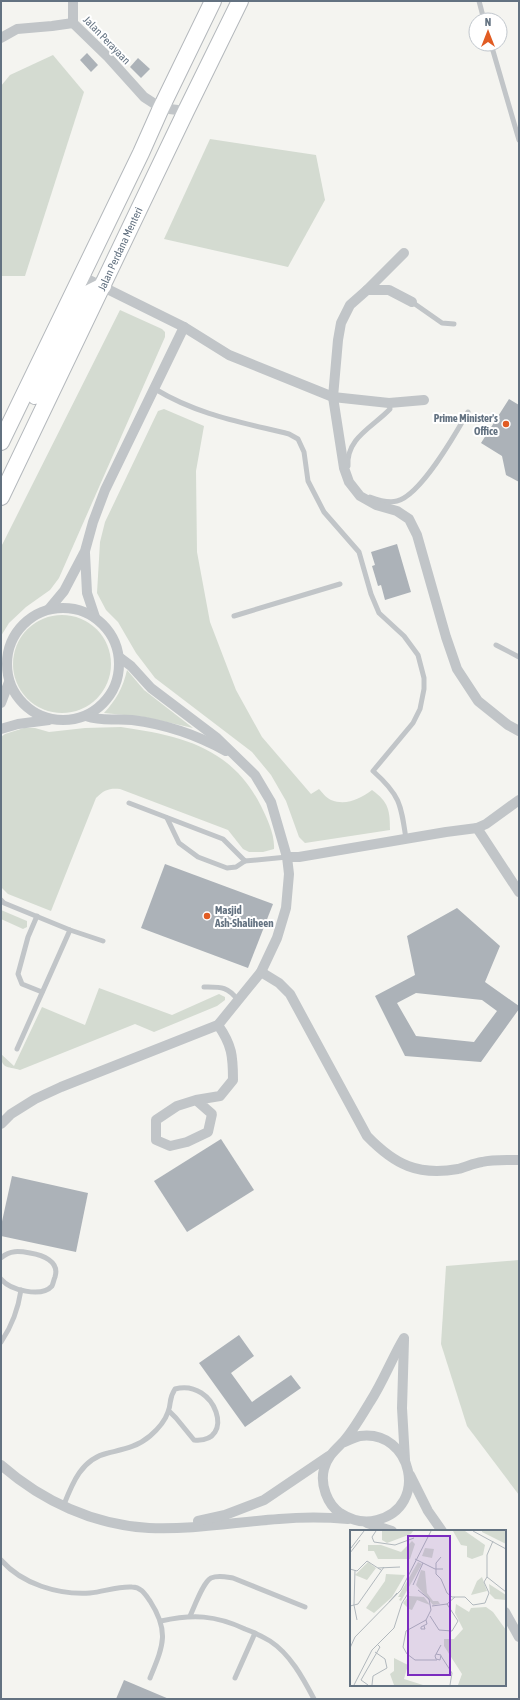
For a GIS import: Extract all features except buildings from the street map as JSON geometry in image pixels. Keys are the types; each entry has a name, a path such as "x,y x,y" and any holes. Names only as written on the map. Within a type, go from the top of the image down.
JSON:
{"main road":[{"name":"Jalan Perdana Menteri","path":"4,435 142,153 161,108 213,1"},
{"name":"Jalan Perdana Menteri","path":"1,497 186,110 240,1"},
{"path":"4,435 28,410 85,295 102,286"}],"street":[{"path":"73,1 73,22"},
{"name":"Jalan Perayaan","path":"1,38 17,29 52,26 73,22 108,57 144,97 161,108 186,110"},
{"path":"404,253 350,305 341,323 333,397 344,468 349,482 360,496 376,505 397,511 409,519 417,535 446,637 457,669 478,701 508,725 519,731"},
{"path":"82,276 184,328 229,355 333,397 389,403 424,400"},
{"path":"367,290 389,290 412,302"},
{"path":"49,609 64,591 85,551 92,522 105,490 184,328"},
{"path":"85,551 87,593 95,617"},
{"path":"1,703 8,682 6,663 9,645 18,629 32,616 49,609 65,608 81,611 95,617 107,628 115,642 119,657 118,675 112,692 101,706 86,716 69,720 51,720 18,724 1,729"},
{"path":"1,1124 11,1114 35,1099 61,1087 218,1025 261,972 277,938 286,908 289,874 287,857 271,802 255,775 217,738 151,688 131,666 119,657"},
{"path":"8,682 18,699 32,712 51,720"},
{"path":"86,716 99,720 131,720 182,732 210,742 240,759"},
{"path":"287,857 299,857 477,828 486,824 519,800"},
{"path":"477,828 519,892"},
{"path":"261,972 279,983 290,994 367,1136 383,1153 399,1163 412,1168 430,1171 460,1168 482,1162 519,1160"},
{"path":"196,1100 212,1114 208,1132 187,1142 170,1146 156,1140 156,1120 177,1106 196,1100 220,1096 233,1080 233,1058 228,1040 218,1025"},
{"path":"175,1527 225,1515 264,1500 329,1456 342,1442 371,1401 404,1338 402,1408 405,1460 409,1473 428,1511 441,1530"},
{"path":"342,1442 360,1436 378,1437 394,1446 405,1460"},
{"path":"329,1456 324,1470 323,1485 328,1500 337,1511 350,1519"},
{"path":"1,1465 39,1494 63,1507 82,1514 124,1525 148,1528 175,1527 320,1517 350,1519 389,1530"},
{"path":"364,1522 377,1521 388,1516 398,1508 405,1497 409,1485 409,1473"},
{"path":"506,1614 519,1637"}],"lane":[{"path":"479,1 482,12"},
{"path":"493,52 519,140"},
{"path":"412,302 442,323 454,324"},
{"path":"155,389 206,413 227,420 290,434 298,440 304,452 308,481 315,497 324,512 359,552 371,594 379,613 404,636 418,655 422,671 424,690 420,709 413,723 373,771 394,792 401,808 406,839"},
{"path":"389,403 390,409 356,439 348,456 349,473 359,489 368,496 381,501 397,501 410,494 454,437 468,412"},
{"path":"234,616 340,584"},
{"path":"496,645 519,657"},
{"path":"129,803 223,839 245,861"},
{"path":"167,818 179,843 198,857 227,868 236,867 245,861 287,857"},
{"path":"1,900 4,903 70,930 103,941"},
{"path":"37,916 28,937 18,974 22,984 42,992"},
{"path":"17,1048 70,930"},
{"path":"204,987 223,987 232,992 238,1000"},
{"path":"1,1258 10,1252 20,1251 39,1255 47,1258 54,1265 56,1274 52,1285 44,1290 33,1292 9,1286 1,1279"},
{"path":"1,1342 9,1330 18,1310 21,1290"},
{"path":"63,1507 73,1482 82,1467 107,1453 122,1451 137,1446 150,1436 162,1423 169,1411 169,1398 175,1389 184,1386 195,1388 204,1394 216,1411 218,1422 216,1432 210,1439 201,1441 194,1440 169,1411"},
{"path":"1,1560 24,1579 46,1588 69,1593 90,1593 132,1586 143,1590 161,1621 162,1647 150,1678"},
{"path":"190,1616 204,1586 210,1578 221,1576 233,1578 305,1607"},
{"path":"161,1621 190,1616 211,1617 255,1633 270,1641 282,1651 294,1666 314,1699"},
{"path":"235,1678 255,1633"}],"shaded area":[{"path":"53,55 84,92 25,276 1,276 1,86 10,75"},
{"path":"210,139 316,155 325,200 288,267 164,239"},
{"path":"120,310 162,329 165,332 165,337 59,578 50,590 26,607 9,623 1,636 1,547"},
{"path":"164,409 204,426 196,471 197,552 210,622 236,690 262,737 311,794 319,789 329,799 337,802 347,802 358,799 372,790 378,794 387,807 390,817 390,830 305,843 299,837 286,801 271,775 252,752 155,678 136,653 118,622 106,610 97,593 100,542 105,522 158,411"},
{"path":"62,615 81,619 96,630 107,645 111,664 107,683 96,698 81,709 62,713 43,709 28,698 17,683 13,664 17,645 28,630 43,619"},
{"path":"127,670 144,690 193,728 144,717 104,713 118,693"},
{"path":"121,727 184,740 220,757 235,770 249,786 261,806 272,832 274,849 263,852 249,852 243,849 228,830 120,789 110,789 104,791 96,798 51,911 8,894 1,887 1,737 5,734 24,728 35,728 49,732 85,728"},
{"path":"1,910 27,921 27,927 23,929 1,919"},
{"path":"99,988 172,1015 219,994 225,997 225,1000 217,1006 154,1032 135,1024 20,1070 4,1065 1,1059 1,1054 14,1066 42,1007 85,1025"},
{"path":"519,1260 519,1495 467,1426 441,1344 446,1266"}],"place":[{"name":"Prime Minister's Office","path":"506,424"},
{"name":"Masjid Ash-Shaliheen","path":"207,916"}]}
